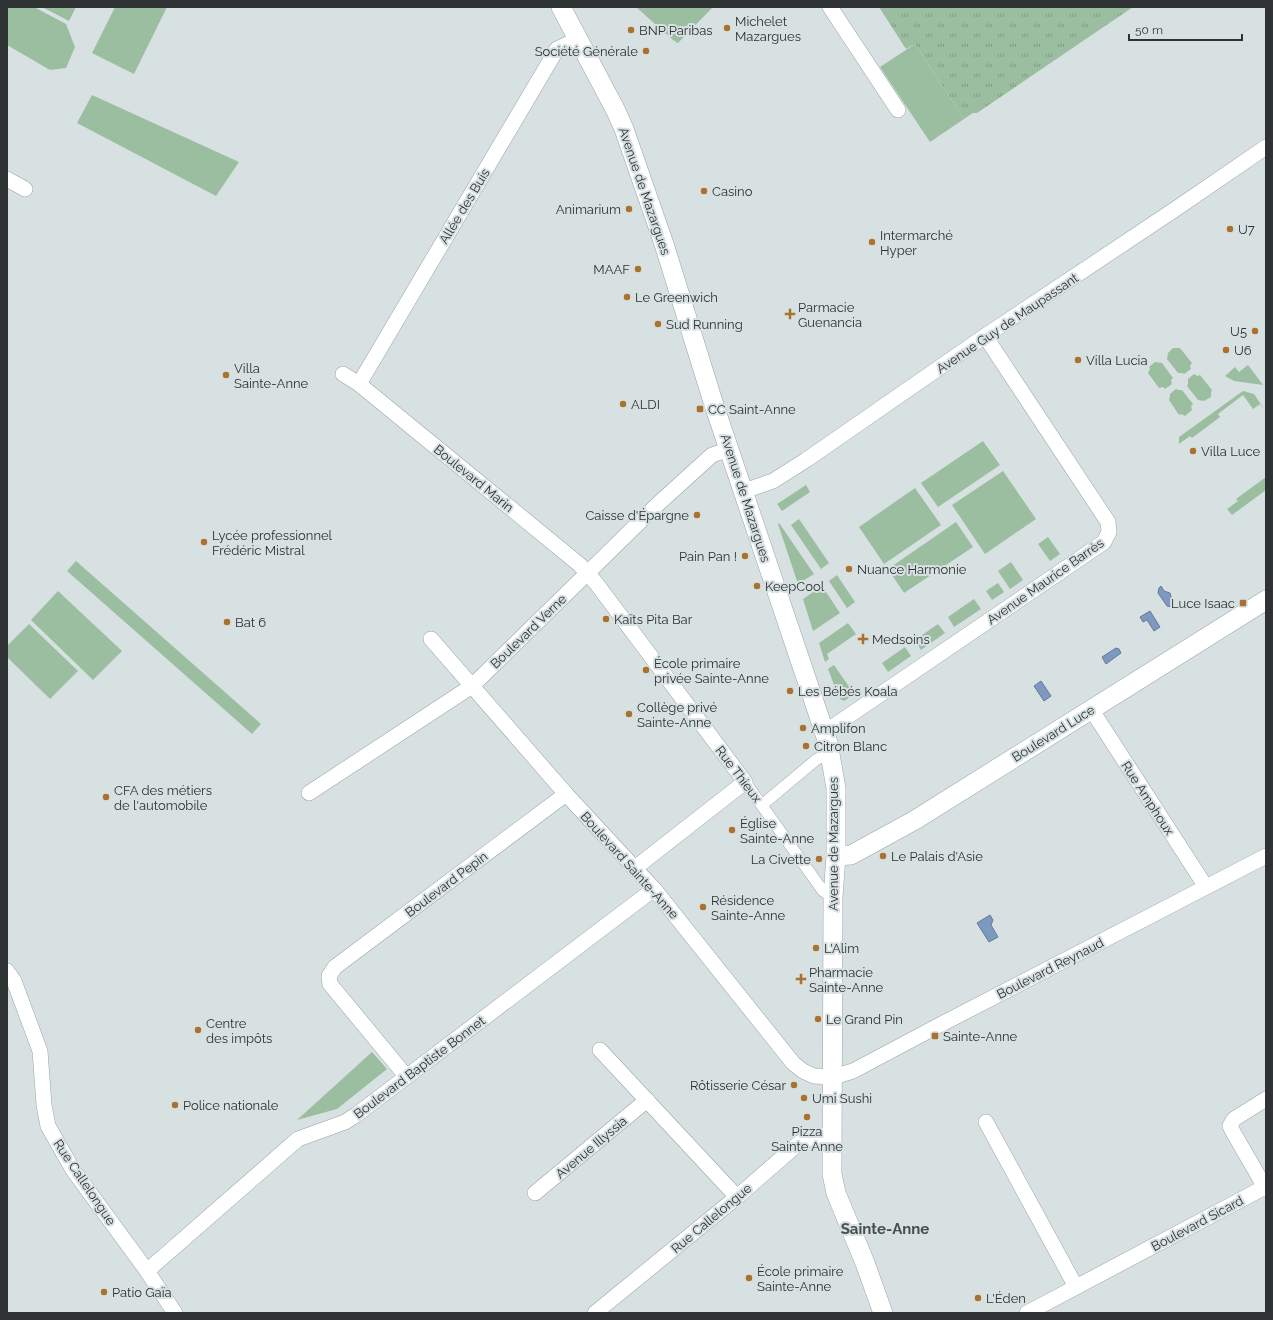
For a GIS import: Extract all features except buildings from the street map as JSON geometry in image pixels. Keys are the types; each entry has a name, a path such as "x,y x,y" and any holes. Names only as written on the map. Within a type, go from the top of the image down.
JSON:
{"street":[{"name":"Avenue de Mazargues","path":"561,7 624,129 664,244 714,405 825,732 831,754 836,788 836,856 832,897 832,1174 836,1194 883,1313"},
{"path":"830,7 898,110"},
{"name":"Allée des Buis","path":"359,384 557,49 578,39"},
{"name":"Avenue Guy de Maupassant","path":"744,491 773,481 803,462 985,336 1266,147"},
{"path":"7,179 25,189"},
{"name":"Avenue Maurice Barrès","path":"825,732 1104,542 1109,532 1108,522 985,336"},
{"name":"Boulevard Marin","path":"343,374 359,384 580,565 587,573"},
{"name":"Boulevard Verne","path":"309,793 472,686 658,504 712,455 730,449"},
{"name":"Rue Thieux","path":"587,573 746,782 823,891 832,897"},
{"name":"Boulevard Luce","path":"836,856 851,854 915,820 1266,600"},
{"name":"Boulevard Sainte-Anne","path":"431,639 566,794 654,889 794,1063 803,1071 814,1076 833,1077"},
{"name":"Rue Amphoux","path":"1091,709 1206,887"},
{"path":"762,805 817,759 831,754"},
{"path":"635,868 746,782"},
{"name":"Boulevard Pepin","path":"406,1076 330,984 329,976 336,967 566,794"},
{"name":"Boulevard Reynaud","path":"833,1077 853,1071 1266,856"},
{"name":"Boulevard Baptiste Bonnet","path":"147,1271 298,1139 350,1118 654,889"},
{"name":"Rue Callelongue","path":"7,970 14,981 40,1051 44,1105 48,1126 73,1170 147,1271 175,1313"},
{"path":"600,1050 737,1197"},
{"name":"Boulevard Sicard","path":"1027,1313 1265,1188 1232,1132 1230,1126 1234,1119 1266,1099"},
{"name":"Avenue Illyssia","path":"535,1193 648,1100"},
{"path":"986,1122 1076,1287"},
{"name":"Rue Callelongue","path":"595,1313 737,1197 799,1143 822,1135 833,1135"}],"green space":[{"path":"7,7 34,7 66,24 75,47 66,68 50,70 7,45"},
{"path":"42,7 76,7 69,21"},
{"path":"115,7 167,7 134,74 92,53"},
{"path":"636,7 713,7 678,43"},
{"path":"879,7 1133,7 977,113 973,113 964,119 915,44 906,49"},
{"path":"915,44 964,119 930,142 880,67"},
{"path":"92,95 239,162 216,196 77,123"},
{"path":"1173,348 1180,348 1192,363 1190,366 1191,369 1184,374 1178,373 1167,359 1168,353"},
{"path":"1155,362 1162,363 1173,378 1171,380 1172,384 1165,389 1163,387 1159,388 1148,373 1150,369 1149,367"},
{"path":"1248,365 1263,385 1234,381 1225,376 1235,367 1239,372"},
{"path":"1194,374 1197,376 1200,375 1212,390 1211,397 1204,401 1198,400 1187,386 1188,379"},
{"path":"1176,389 1182,390 1193,404 1191,406 1192,410 1185,416 1181,414 1179,415 1169,400 1170,394"},
{"path":"1243,391 1254,394 1266,412 1260,404 1253,409 1243,395 1218,414 1220,417 1192,438 1190,436 1179,444 1179,437"},
{"path":"983,441 1000,465 938,507 921,483"},
{"path":"1003,471 1036,519 985,554 952,505"},
{"path":"1266,477 1266,490 1232,515 1227,509 1238,501 1236,499"},
{"path":"806,485 810,492 782,511 777,504"},
{"path":"915,488 941,525 884,564 859,527"},
{"path":"799,519 829,563 821,569 791,525"},
{"path":"956,522 973,547 904,593 888,569"},
{"path":"779,523 814,574 798,584 778,524"},
{"path":"1048,537 1060,554 1050,561 1038,544"},
{"path":"76,561 261,724 252,734 67,571"},
{"path":"1011,562 1023,580 1010,589 998,571"},
{"path":"837,575 855,602 847,608 829,581"},
{"path":"998,583 1004,592 992,600 986,591"},
{"path":"822,586 840,613 813,631 803,599"},
{"path":"58,591 122,651 93,680 31,620"},
{"path":"974,599 981,609 954,627 948,617"},
{"path":"848,623 856,634 827,654 829,659 825,662 819,643"},
{"path":"29,624 78,671 50,699 7,657 7,646"},
{"path":"938,624 945,633 921,650 915,640"},
{"path":"905,647 911,656 888,672 882,663"},
{"path":"834,665 854,694 844,701 839,698 828,669"},
{"path":"372,1052 387,1069 337,1109 297,1120"}],"water":[{"path":"1161,586 1164,591 1170,593 1173,603 1172,607 1167,606 1158,593"},
{"path":"1150,611 1160,627 1154,631 1147,620 1143,622 1140,617"},
{"path":"1116,648 1119,649 1121,653 1106,664 1102,657"},
{"path":"1041,681 1051,696 1044,701 1034,686"},
{"path":"990,915 993,920 991,925 998,937 989,942 977,923"}],"place":[{"name":"Michelet Mazargues","path":"727,28"},
{"name":"BNP Paribas","path":"631,30"},
{"name":"Société Générale","path":"646,51"},
{"name":"Casino","path":"704,191"},
{"name":"Animarium","path":"629,209"},
{"name":"U7","path":"1230,229"},
{"name":"Intermarché Hyper","path":"872,242"},
{"name":"MAAF","path":"638,269"},
{"name":"Le Greenwich","path":"627,297"},
{"name":"Parmacie Guenancia","path":"790,314"},
{"name":"Sud Running","path":"658,324"},
{"name":"U5","path":"1255,331"},
{"name":"U6","path":"1226,350"},
{"name":"Villa Lucia","path":"1078,360"},
{"name":"Villa Sainte-Anne","path":"226,375"},
{"name":"ALDI","path":"623,404"},
{"name":"CC Saint-Anne","path":"700,409"},
{"name":"Villa Luce","path":"1193,451"},
{"name":"Caisse d'Épargne","path":"697,515"},
{"name":"Lycée professionnel Frédéric Mistral","path":"204,542"},
{"name":"Pain Pan !","path":"745,556"},
{"name":"Nuance Harmonie","path":"849,569"},
{"name":"KeepCool","path":"757,586"},
{"name":"Luce Isaac","path":"1243,603"},
{"name":"Kaïts Pita Bar","path":"606,619"},
{"name":"Bat 6","path":"227,622"},
{"name":"Medsoins","path":"863,639"},
{"name":"École primaire privée Sainte-Anne","path":"646,670"},
{"name":"Les Bébés Koala","path":"790,691"},
{"name":"Collège privé Sainte-Anne","path":"629,714"},
{"name":"Amplifon","path":"803,728"},
{"name":"Citron Blanc","path":"806,746"},
{"name":"CFA des métiers de l'automobile","path":"106,797"},
{"name":"Église Sainte-Anne","path":"732,830"},
{"name":"Le Palais d'Asie","path":"883,856"},
{"name":"La Civette","path":"819,859"},
{"name":"Résidence Sainte-Anne","path":"703,907"},
{"name":"L'Alim","path":"816,948"},
{"name":"Pharmacie Sainte-Anne","path":"801,979"},
{"name":"Le Grand Pin","path":"818,1019"},
{"name":"Centre des impôts","path":"198,1030"},
{"name":"Sainte-Anne","path":"935,1036"},
{"name":"Rôtisserie César","path":"794,1085"},
{"name":"Umi Sushi","path":"804,1098"},
{"name":"Police nationale","path":"175,1105"},
{"name":"Pizza Sainte Anne","path":"807,1117"},
{"name":"École primaire Sainte-Anne","path":"749,1278"},
{"name":"Patio Gaïa","path":"104,1292"},
{"name":"L'Éden","path":"978,1298"}],"district":[{"name":"Sainte-Anne","path":"885,1229"}]}
